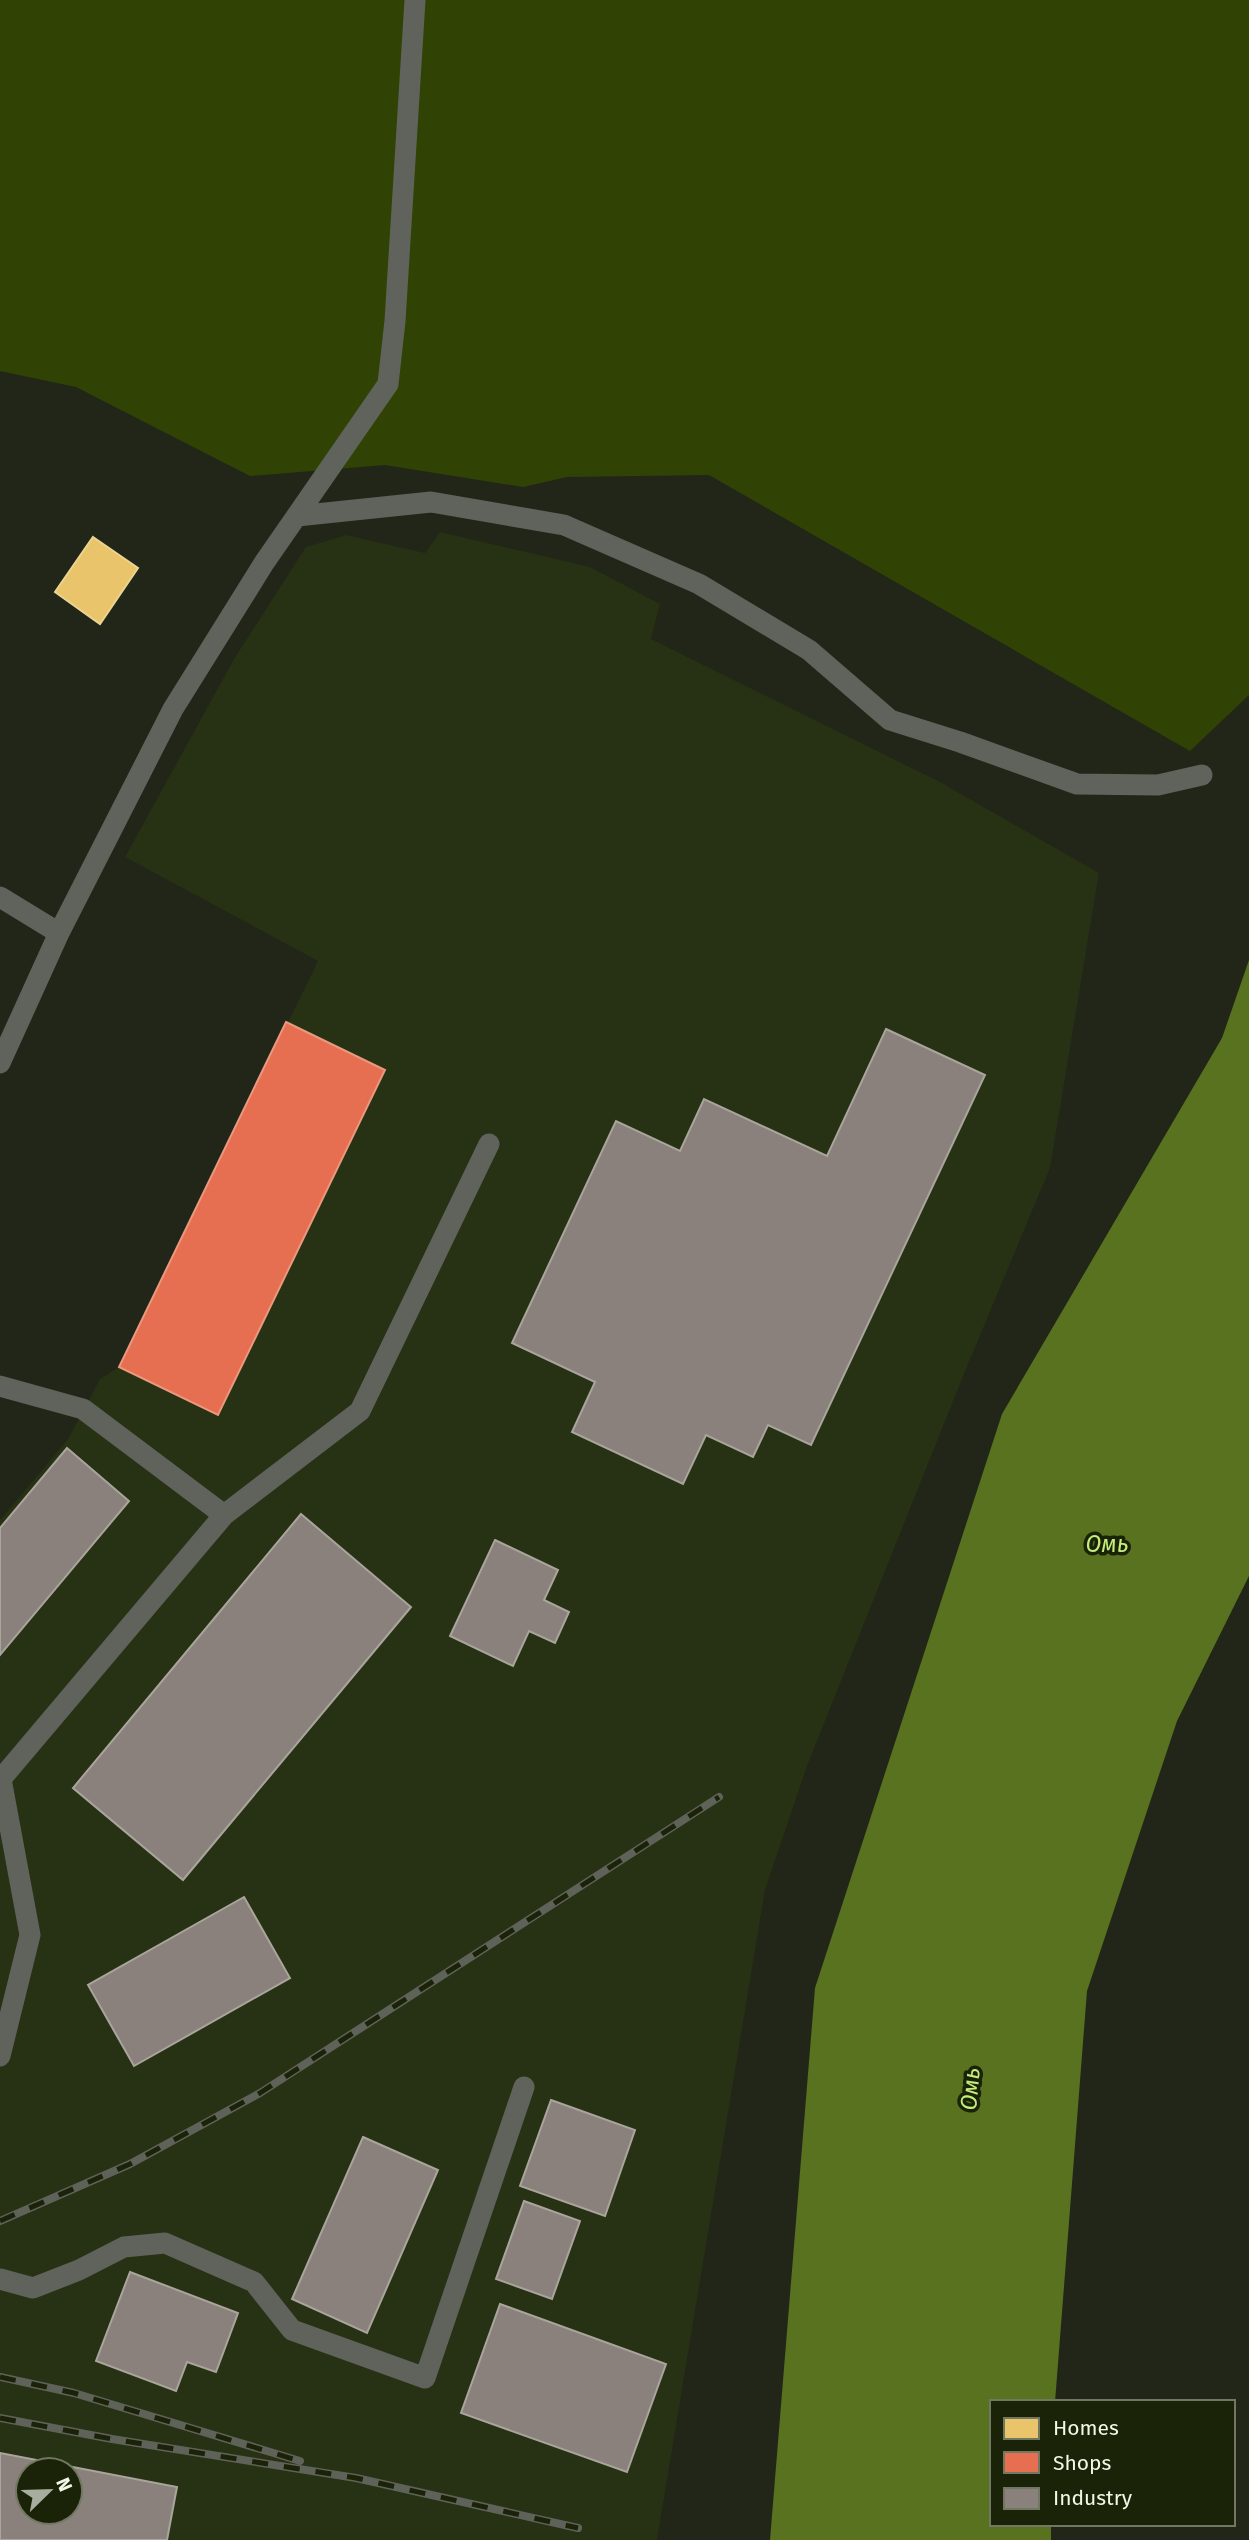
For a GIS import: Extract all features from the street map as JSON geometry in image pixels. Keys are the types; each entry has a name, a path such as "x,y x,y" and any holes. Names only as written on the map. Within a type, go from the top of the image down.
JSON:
{"lane":[{"path":"0,1063 59,933 173,709 264,564 388,384 395,321 415,0"},
{"path":"297,516 431,502 564,525 699,583 809,650 890,720 1077,784 1158,785 1202,775"},
{"path":"0,897 59,933"},
{"path":"0,2056 30,1935 1,1779 224,1515 360,1411 489,1144"},
{"path":"0,1387 83,1409 224,1515"},
{"path":"0,2279 33,2288 79,2270 124,2247 165,2243 254,2282 292,2330 425,2378 524,2087"}],"shaded area":[{"path":"0,0 1249,0 1249,695 1190,751 709,475 567,477 523,487 385,465 250,476 76,387 0,371"},
{"path":"440,532 590,567 660,604 651,639 940,782 1099,873 1050,1168 966,1369 807,1766 765,1890 657,2540 0,2540 0,1520 68,1439 100,1379 119,1367 318,961 125,857 234,659 306,547 346,535 425,553"}],"water":[{"name":"Омь","path":"1249,960 1249,1576 1177,1721 1087,1991 1055,2400 990,2400 990,2526 1051,2526 1051,2540 770,2540 815,1988 1002,1414 1222,1038"}],"building: Homes":[{"path":"93,537 138,568 100,624 55,592"}],"building: Shops":[{"path":"286,1022 385,1070 218,1415 119,1367"}],"building: Industry":[{"path":"886,1029 985,1075 811,1445 768,1425 753,1457 706,1435 683,1484 572,1432 595,1382 512,1343 616,1121 680,1151 704,1099 827,1156"},
{"path":"67,1448 129,1501 0,1655 0,1528"},
{"path":"301,1514 411,1607 183,1880 73,1788"},
{"path":"495,1540 558,1570 544,1600 569,1612 555,1643 529,1631 513,1666 450,1636"},
{"path":"244,1897 290,1978 134,2066 88,1985"},
{"path":"551,2100 635,2130 605,2216 520,2186"},
{"path":"363,2137 438,2170 367,2333 292,2299"},
{"path":"524,2201 580,2221 552,2299 496,2279"},
{"path":"130,2272 238,2313 216,2372 187,2362 176,2391 96,2361"},
{"path":"500,2304 666,2364 627,2472 461,2413"},
{"path":"0,2453 16,2456 14,2526 84,2526 84,2469 177,2487 167,2540 0,2540"}],"railway":[{"path":"0,2221 130,2164 260,2093 719,1797"},
{"path":"0,2377 74,2393 300,2461"},
{"path":"0,2418 356,2478 578,2528"}]}
